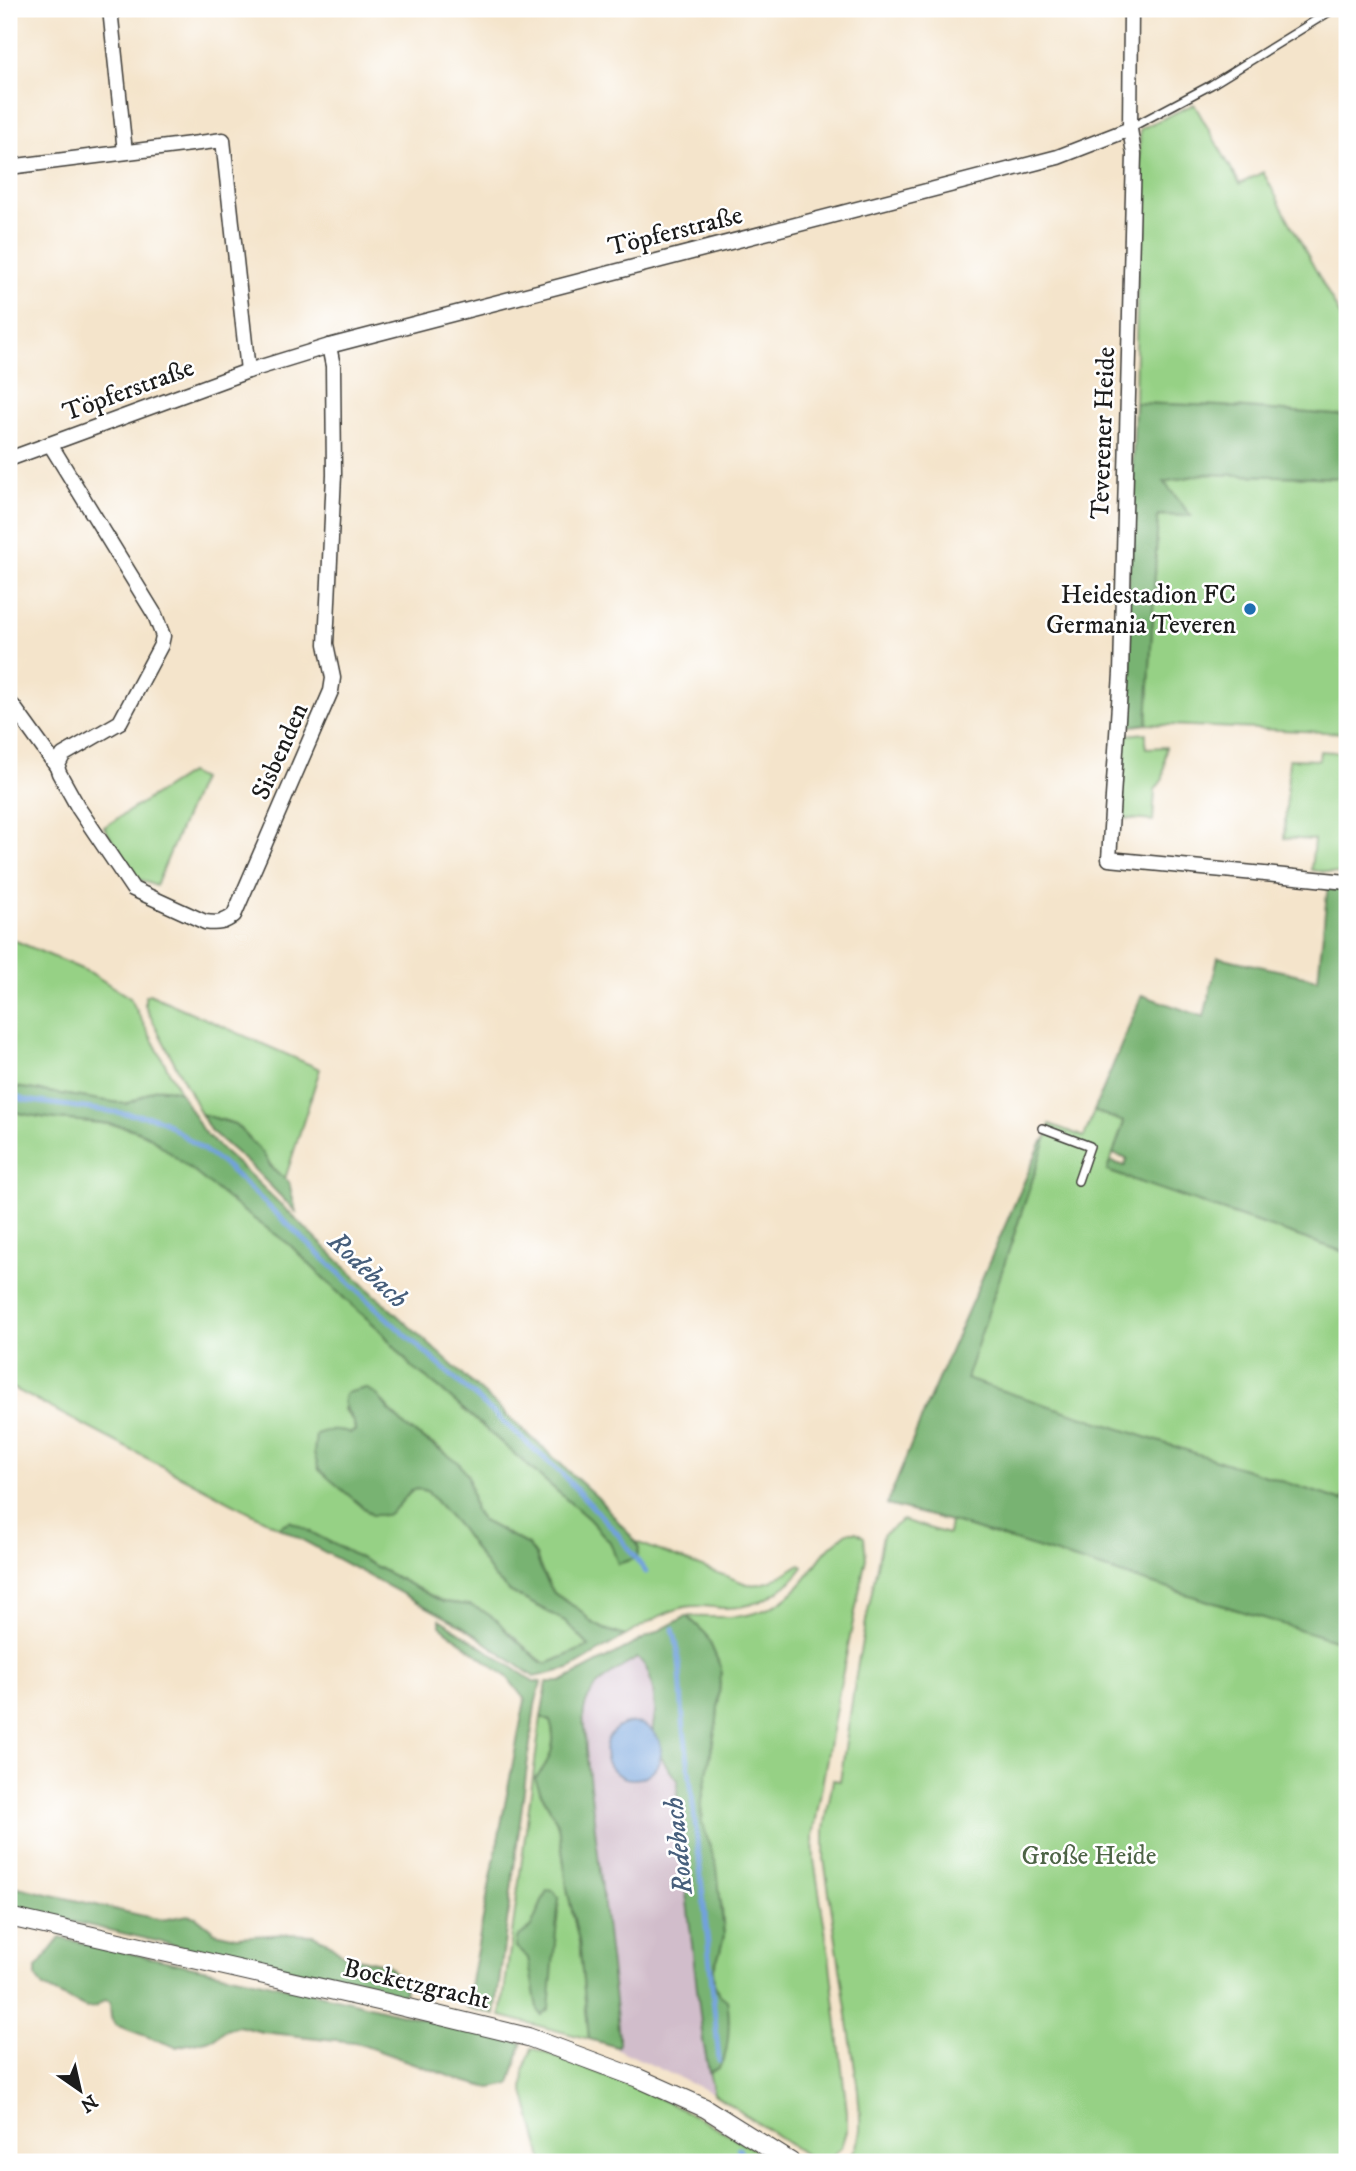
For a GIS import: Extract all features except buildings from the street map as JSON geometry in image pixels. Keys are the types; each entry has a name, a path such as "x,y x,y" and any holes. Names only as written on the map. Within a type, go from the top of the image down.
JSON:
{"street":[{"path":"110,9 125,152"},
{"name":"Teverener Heide","path":"1131,9 1130,128 1133,154 1121,673 1109,859 1347,882"},
{"name":"Töpferstraße","path":"9,458 248,371 329,346 1058,157 1130,128"},
{"path":"9,167 223,140 248,371"},
{"name":"Sisbenden","path":"13,706 57,767 62,782 133,889 205,922 223,922 234,915 331,691 333,678 326,644 334,479 333,366 329,346"},
{"path":"50,444 155,615 163,636 161,645 120,722 63,755 57,767"},
{"name":"Bocketzgracht","path":"9,1917 528,2037 638,2078 705,2108 791,2162"}],"lane":[{"name":"Töpferstraße","path":"1130,128 1211,85 1334,9"},
{"path":"1042,1128 1090,1146 1078,1181"}],"shaded area":[{"path":"637,1658 643,1661 651,1681 655,1711 653,1731 660,1754 668,1770 678,1780 677,1813 703,2041 714,2094 613,2047 619,2036 584,1712 590,1695 602,1679"}],"green space":[{"path":"1194,104 1240,184 1263,172 1343,321 1347,320 1347,416 1219,406 1135,403 1140,129"},
{"path":"1135,403 1219,406 1347,416 1347,478 1205,474 1164,482 1191,516 1158,515 1147,724 1123,727"},
{"name":"Heidestadion FC Germania Teveren","path":"1204,474 1347,478 1347,733 1147,724 1158,515 1191,516 1164,482"},
{"path":"1146,733 1146,748 1166,747 1163,779 1155,790 1153,821 1120,818 1125,735"},
{"path":"1320,751 1347,753 1347,875 1311,870 1314,840 1284,838 1289,759 1319,760"},
{"path":"189,773 201,779 156,886 135,878 104,827"},
{"path":"1328,884 1347,888 1347,1253 1107,1171 1110,1161 1125,1166 1127,1159 1113,1154 1124,1122 1094,1111 1142,995 1204,1017 1218,957 1318,979"},
{"path":"9,938 91,973 130,998 180,1092 156,1089 126,1104 9,1086"},
{"path":"149,994 320,1069 285,1179 237,1126 201,1114 145,1006 145,996"},
{"path":"9,1086 126,1104 156,1089 180,1092 203,1131 222,1150 365,1286 598,1498 636,1542 639,1549 637,1558 618,1564 610,1542 589,1519 413,1368 379,1329 289,1244 149,1136 120,1126 9,1111"},
{"path":"9,1111 120,1126 149,1136 289,1244 379,1329 413,1368 589,1519 610,1542 615,1553 639,1549 636,1542 747,1584 769,1582 800,1564 803,1567 778,1592 746,1606 685,1607 661,1615 625,1636 604,1629 554,1593 528,1545 481,1520 475,1511 468,1476 442,1450 407,1428 378,1396 366,1388 346,1393 344,1410 354,1422 355,1431 350,1433 406,1496 416,1489 427,1491 460,1528 494,1577 509,1591 565,1621 589,1646 546,1664 482,1611 443,1602 290,1521 280,1528 9,1386"},
{"path":"1094,1111 1124,1122 1107,1171 1347,1253 1347,1488 1343,1501 965,1379 1050,1124 1084,1137"},
{"path":"201,1114 235,1124 263,1153 272,1169 289,1182 296,1212 252,1167 210,1130"},
{"path":"1046,1139 966,1379 1343,1501 1347,1488 1347,1644 950,1521 887,1505 929,1400 1041,1143"},
{"path":"366,1388 378,1396 407,1428 458,1462 468,1476 475,1511 481,1520 528,1545 554,1593 581,1611 591,1622 625,1636 569,1669 534,1677 464,1627 280,1528 290,1521 443,1602 470,1605 483,1611 498,1621 542,1663 549,1663 589,1646 565,1621 509,1591 494,1577 460,1528 427,1491 411,1490 387,1515 372,1515 319,1470 314,1453 316,1434 333,1430 350,1433 355,1431 344,1399 346,1393"},
{"name":"Große Heide","path":"902,1520 948,1534 950,1521 1347,1644 1347,2162 848,2162 859,2136 860,2111 824,1859 824,1829 833,1780 840,1781 858,1662 883,1535"},
{"path":"847,1532 856,1532 864,1537 866,1558 813,1836 814,1860 829,1955 847,2128 841,2147 828,2162 816,2162 714,2094 709,2072 718,2068 724,2060 727,2039 713,1970 724,1935 722,1908 710,1846 702,1823 701,1806 717,1720 721,1668 706,1634 687,1616 732,1617 772,1607 797,1588 827,1550"},
{"path":"687,1616 706,1634 721,1668 717,1720 701,1806 702,1823 717,1867 724,1935 713,1970 714,1983 719,1995 727,2000 729,2025 723,2062 709,2072 703,2041 677,1813 678,1780 665,1764 656,1745 653,1731 653,1688 642,1662 637,1658 597,1685 587,1701 584,1715 619,2036 617,2047 589,2039 579,1941 568,1893 560,1834 535,1778 545,1765 553,1744 550,1721 541,1717 547,1682 561,1682"},
{"path":"440,1619 533,1681 541,1682 535,1705 495,2015 466,2007 525,1700 507,1677 440,1626"},
{"path":"541,1717 550,1721 553,1738 551,1756 540,1791 556,1820 560,1834 568,1893 579,1941 589,2039 501,2016"},
{"path":"9,1885 161,1920 188,1915 196,1917 215,1932 236,1937 313,1935 344,1955 388,1965 403,1984 405,1992 400,1997 9,1907"},
{"path":"547,1890 554,1891 559,1898 549,2009 541,2015 537,2008 528,1958 516,1947 517,1938 531,1927"},
{"path":"60,1938 332,1997 522,2043 510,2084 491,2088 463,2081 354,2042 262,2032 238,2026 225,2030 215,2038 176,2047 115,2025 111,2018 110,2002 105,2000 95,2007 86,2008 43,1987 36,1978 36,1968"},
{"path":"532,2048 595,2071 686,2111 773,2162 543,2162 523,2088 524,2070"}],"water":[{"path":"627,1723 639,1723 649,1727 657,1735 661,1751 657,1767 649,1775 639,1779 627,1779 617,1775 609,1767 605,1757 605,1745 609,1735 617,1727"}],"waterway":[{"name":"Rodebach","path":"9,1093 24,1100 152,1117 163,1121 226,1166 391,1322 562,1474 616,1532 646,1572"},
{"name":"Rodebach","path":"673,1629 679,1665 719,2061"},
{"name":"Rodebach","path":"739,2148 744,2162"}],"place":[{"name":"Heidestadion FC Germania Teveren","path":"1250,609"}]}
